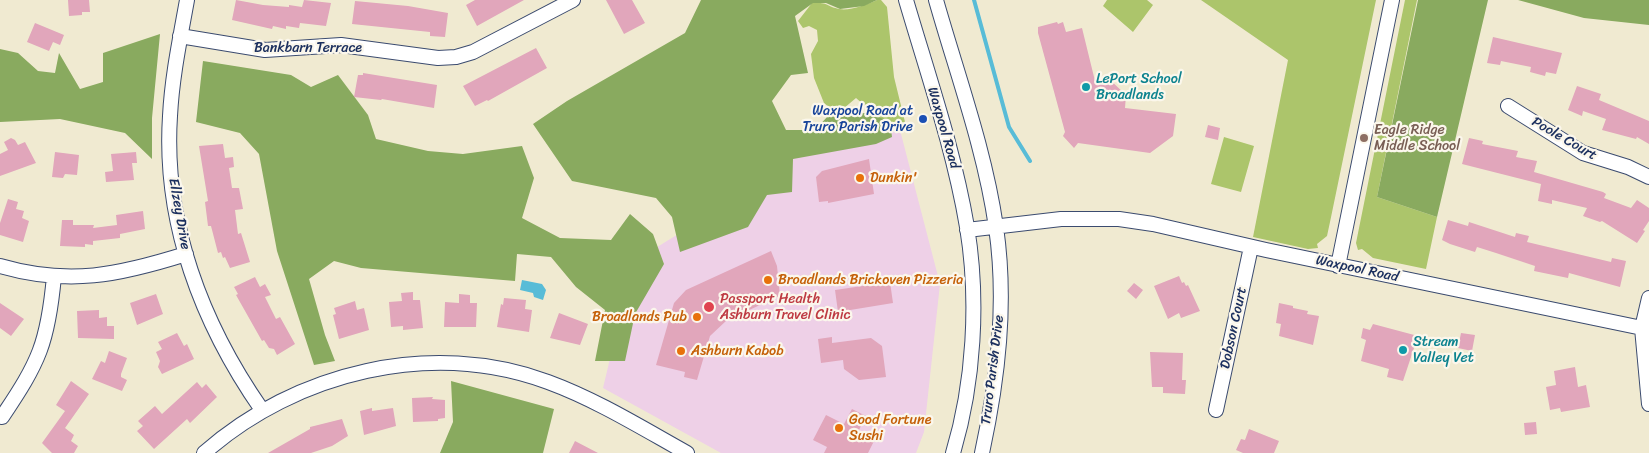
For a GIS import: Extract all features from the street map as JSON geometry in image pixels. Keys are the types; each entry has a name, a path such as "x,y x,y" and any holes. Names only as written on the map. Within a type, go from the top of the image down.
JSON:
{"street":[{"name":"Ellzey Drive","path":"186,0 172,98 170,149 172,188 186,254 204,309 220,345 240,379 262,410"},
{"name":"Bankbarn Terrace","path":"180,36 265,50 340,45 438,58 456,57 473,52 574,0"},
{"name":"Waxpool Road","path":"906,0 951,153 967,230 1061,219 1119,220 1153,224 1338,266 1642,328"},
{"name":"Waxpool Road","path":"936,0 972,126 996,227"},
{"path":"1338,266 1392,0"},
{"name":"Poole Court","path":"1508,106 1583,153 1628,167 1649,177"},
{"name":"Truro Parish Drive","path":"982,453 995,386 999,339 1001,303 996,227"},
{"name":"Truro Parish Drive","path":"952,453 964,405 970,358 972,289 967,230"},
{"name":"Dobson Court","path":"1216,410 1251,247"},
{"path":"0,266 54,276 111,274 186,254"},
{"path":"2,417 31,374 40,354 50,313 54,276"},
{"path":"1649,298 1642,328 1649,404"},
{"path":"204,453 230,431 262,410 322,383 362,371 425,364 469,365 530,376 583,396 687,453"}],"shaded area":[{"path":"900,130 940,284 924,432 916,453 721,453 603,388 633,262 675,236 745,207 805,136"}],"green space":[{"path":"701,0 877,0 864,6 840,9 826,3 813,3 795,16 808,73 791,75 772,101 786,130 815,130 828,116 865,113 890,121 892,137 876,144 793,159 792,192 767,195 748,227 680,252 672,217 656,198 572,181 533,124 567,101 685,33"},
{"path":"881,0 887,7 894,77 905,122 896,126 879,118 856,98 837,114 824,103 814,78 811,54 818,41 817,30 809,26 803,28 798,21 812,3 822,3 835,8 848,9"},
{"path":"1107,0 1147,0 1153,5 1133,32 1103,6"},
{"path":"1201,0 1376,0 1327,236 1317,244 1318,248 1308,249 1253,237 1288,60"},
{"path":"1405,0 1417,0 1377,197 1437,217 1426,269 1373,258 1362,249 1358,250 1356,243"},
{"path":"1418,0 1488,0 1437,217 1377,197"},
{"path":"1518,0 1649,0 1649,25 1584,18"},
{"path":"160,34 152,118 152,159 125,133 60,119 0,122 0,49 18,53 38,71 55,73 59,53 80,89 103,82 103,53"},
{"path":"203,61 291,75 311,87 338,75 368,115 376,139 428,151 463,154 522,146 534,178 522,218 560,238 611,240 630,214 653,234 664,264 635,314 625,361 595,361 605,310 576,287 551,257 517,254 515,281 361,268 334,261 309,279 325,335 335,361 314,365 277,251 259,154 240,133 196,122"},
{"path":"1224,137 1254,146 1241,192 1211,184"},
{"path":"451,381 554,409 543,453 440,453 453,422"}],"water":[{"path":"522,280 542,284 546,290 543,300 534,297 533,293 520,290"}],"building":[{"path":"68,0 89,0 90,12 69,16"},
{"path":"236,0 289,7 289,5 302,7 304,0 331,3 326,26 300,23 299,28 286,26 286,29 273,26 272,29 232,20"},
{"path":"475,0 524,0 477,26 466,5"},
{"path":"606,0 632,0 645,23 624,34"},
{"path":"355,1 408,6 448,13 445,37 430,36 430,32 352,24"},
{"name":"LePort School Broadlands","path":"1057,22 1058,24 1063,22 1066,32 1082,28 1095,81 1108,78 1126,95 1125,108 1176,114 1173,136 1150,153 1078,143 1074,148 1063,136 1065,132 1038,33 1038,27"},
{"path":"35,23 64,35 60,45 53,42 49,51 27,42"},
{"path":"1493,37 1562,53 1556,74 1546,72 1545,76 1530,72 1531,67 1501,61 1500,65 1487,63"},
{"path":"536,48 547,68 488,101 475,106 463,86"},
{"path":"363,73 437,85 434,108 382,99 354,97 358,75 363,75"},
{"path":"1577,86 1601,94 1599,100 1649,121 1649,144 1637,137 1636,139 1602,130 1606,119 1583,111 1582,116 1568,110"},
{"path":"1208,125 1220,128 1218,140 1205,137"},
{"path":"11,138 18,145 25,142 36,163 0,176 0,154 8,150 4,142"},
{"path":"1469,138 1483,141 1482,144 1518,151 1516,157 1537,161 1534,172 1603,192 1606,194 1604,198 1631,208 1637,200 1649,208 1649,221 1643,230 1645,231 1637,243 1602,221 1583,216 1587,208 1552,200 1552,204 1538,201 1541,184 1462,164"},
{"path":"223,144 225,158 233,157 234,167 229,168 232,188 239,188 243,209 235,210 238,234 241,233 250,262 230,268 221,252 218,253 211,226 208,226 205,202 208,201 199,146"},
{"path":"55,152 79,155 77,175 65,174 63,178 52,177"},
{"path":"136,152 137,163 132,163 134,180 106,182 105,172 113,171 111,154"},
{"path":"869,159 874,194 828,203 828,201 819,202 816,177 822,171"},
{"path":"8,199 18,202 16,209 24,211 22,218 29,221 23,242 0,235 0,223"},
{"path":"143,211 145,229 120,234 120,238 93,241 93,245 85,244 85,247 60,246 62,220 73,220 73,225 94,225 93,228 117,225 116,215"},
{"path":"1448,220 1468,226 1469,222 1515,237 1516,233 1529,236 1527,242 1611,262 1612,258 1626,261 1620,287 1569,273 1568,278 1534,271 1535,266 1496,253 1477,247 1475,252 1450,244 1442,240"},
{"path":"771,251 777,266 780,296 727,320 710,336 697,380 684,377 685,372 656,365 674,303 686,290"},
{"path":"1179,276 1182,283 1184,282 1186,286 1188,285 1200,311 1181,318 1179,313 1168,319 1154,286"},
{"path":"255,277 260,287 265,284 271,295 265,297 276,319 280,317 295,344 277,355 274,349 269,348 264,340 262,341 236,295 238,294 234,287"},
{"path":"890,282 893,303 838,312 835,290"},
{"path":"1134,283 1143,290 1136,299 1127,291"},
{"path":"413,292 413,300 420,300 423,328 403,330 403,326 391,327 389,302 402,301 401,293"},
{"path":"156,294 163,314 137,325 130,303"},
{"path":"459,294 470,295 470,303 477,303 476,327 444,327 445,302 459,303"},
{"path":"504,298 526,300 525,309 532,310 529,332 497,327 501,304 503,305"},
{"path":"355,301 357,310 364,308 369,330 339,339 333,315 336,314 334,308"},
{"path":"0,303 24,319 11,336 0,328"},
{"path":"1279,303 1308,311 1307,314 1319,316 1313,345 1279,336 1281,324 1276,323"},
{"path":"99,310 99,318 107,317 107,326 114,326 114,339 78,338 77,311"},
{"path":"559,313 588,324 580,345 550,338"},
{"name":"Stream Valley Vet","path":"1373,324 1418,336 1403,381 1387,377 1389,369 1361,361 1366,340 1361,338 1363,328 1370,330"},
{"path":"177,333 184,346 187,344 194,359 162,374 158,367 160,361 156,352 162,349 158,342"},
{"path":"1461,333 1475,335 1472,351 1458,348"},
{"path":"832,337 832,343 871,338 882,346 886,377 859,380 844,369 843,360 821,363 818,339"},
{"path":"109,351 127,358 121,374 121,377 127,380 122,391 92,379 101,361 105,363"},
{"path":"1150,352 1183,353 1182,380 1186,380 1185,394 1163,393 1163,387 1152,387"},
{"path":"1575,367 1578,387 1586,385 1590,407 1561,412 1560,408 1550,410 1546,387 1556,385 1554,371"},
{"path":"71,381 89,394 65,428 74,435 71,441 78,446 74,453 52,453 42,443 65,411 56,405"},
{"path":"197,382 202,388 206,384 217,397 190,423 187,419 154,449 137,431 143,426 138,421 155,406 162,414"},
{"path":"433,397 432,399 445,400 445,418 438,419 438,421 413,422 412,398"},
{"path":"372,408 372,411 393,408 396,426 364,435 360,411"},
{"name":"Good Fortune Sushi","path":"852,409 866,416 858,432 874,441 868,453 824,453 827,447 813,440 826,415 844,424"},
{"path":"342,419 348,436 332,446 311,453 268,453 310,429 310,427"},
{"path":"1536,422 1537,434 1525,435 1524,423"},
{"path":"1249,429 1279,441 1274,453 1243,453 1236,450 1241,439 1245,440"},
{"path":"575,441 598,453 569,453"}],"waterway":[{"path":"974,0 1009,127 1030,161"}],"place":[{"name":"LePort School Broadlands","path":"1086,87"},
{"name":"Waxpool Road at Truro Parish Drive","path":"923,119"},
{"name":"Eagle Ridge Middle School","path":"1364,138"},
{"name":"Dunkin'","path":"860,178"},
{"name":"Broadlands Brickoven Pizzeria","path":"768,280"},
{"name":"Passport Health Ashburn Travel Clinic","path":"709,307"},
{"name":"Broadlands Pub","path":"697,317"},
{"name":"Stream Valley Vet","path":"1403,350"},
{"name":"Ashburn Kabob","path":"681,351"},
{"name":"Good Fortune Sushi","path":"839,428"}]}
